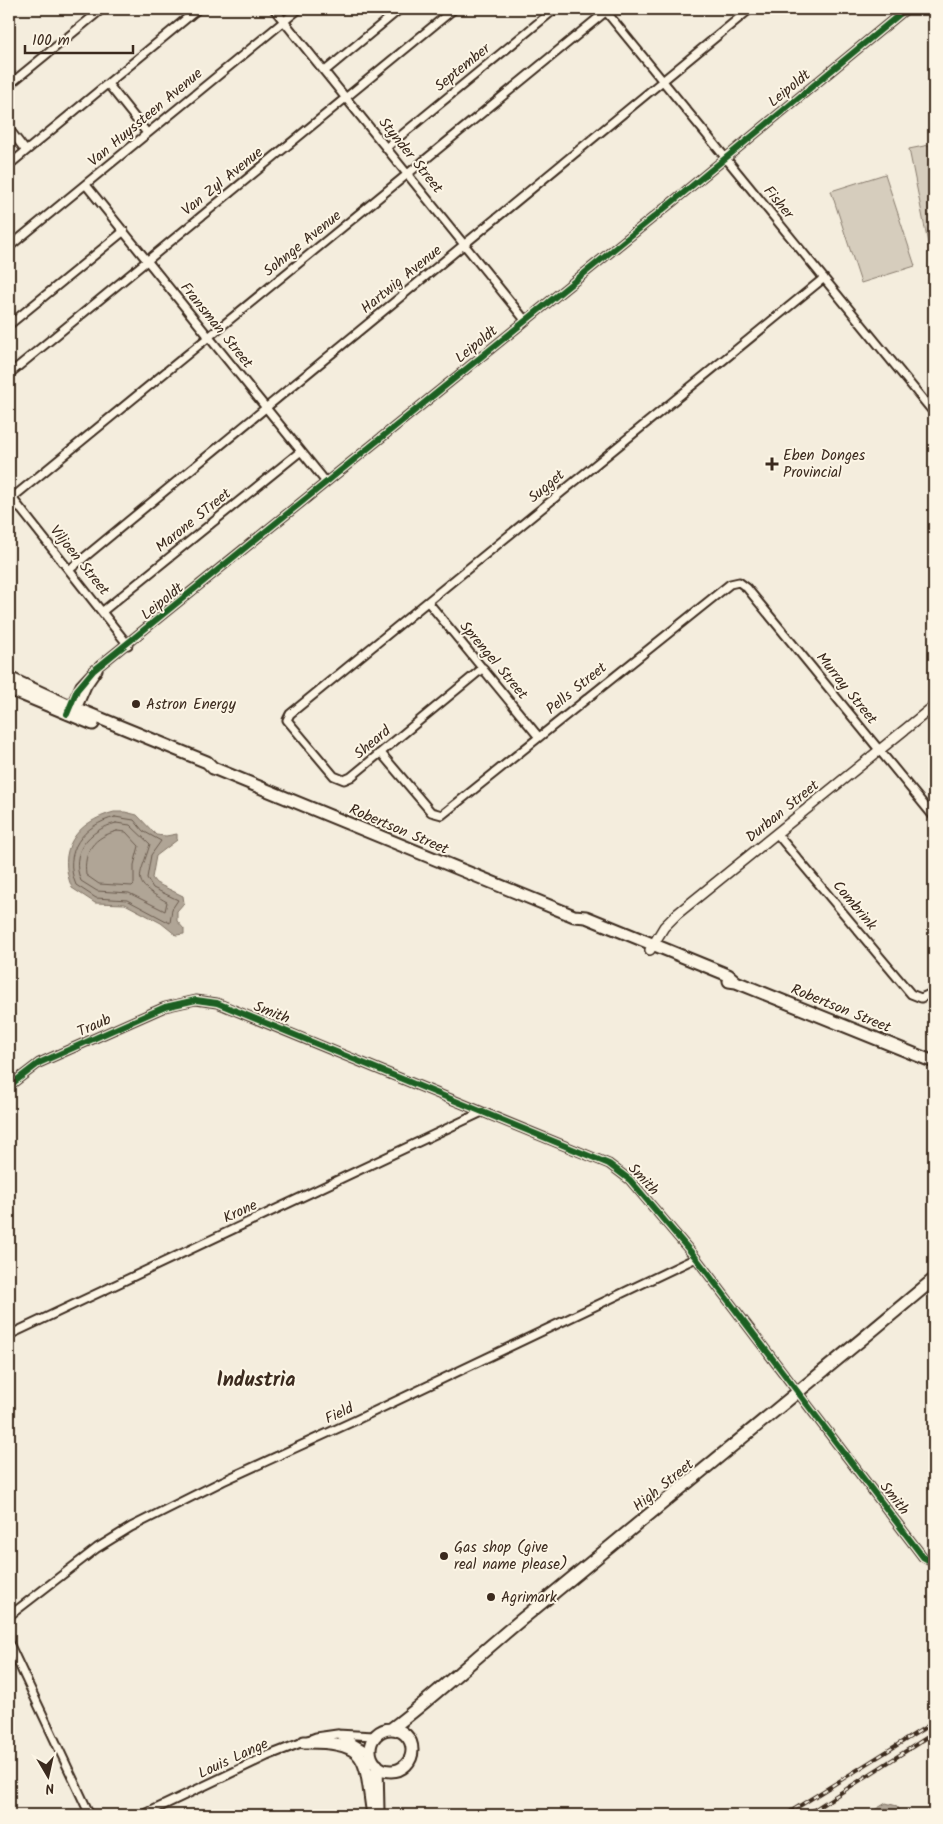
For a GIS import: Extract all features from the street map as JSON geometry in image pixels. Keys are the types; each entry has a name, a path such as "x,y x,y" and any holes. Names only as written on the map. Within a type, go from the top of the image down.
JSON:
{"main road":[{"name":"Robertson Street","path":"9,678 72,711"},
{"name":"Robertson Street","path":"9,689 207,762 213,768 574,916 586,917 652,947 728,975 736,982 934,1062"},
{"name":"High Street","path":"374,1736 391,1729 411,1715 485,1649 710,1466 934,1279"},
{"path":"407,1737 411,1715"},
{"path":"377,1765 384,1769 395,1770 404,1766 411,1753 411,1746 407,1737 401,1732 391,1729"},
{"path":"374,1736 370,1753 377,1765 378,1815"},
{"path":"304,1742 336,1742 356,1753 365,1763 368,1771 373,1815"},
{"path":"379,1794 395,1770"}],"street":[{"path":"9,85 102,9"},
{"path":"9,165 196,9"},
{"name":"Stynder Street","path":"274,9 525,320"},
{"name":"Van Huyssteen Avenue","path":"9,247 299,9"},
{"path":"325,71 400,9"},
{"name":"Van Zyl Avenue","path":"9,374 454,9"},
{"name":"September","path":"387,147 555,9"},
{"name":"Hartwig Avenue","path":"69,570 750,9"},
{"name":"Leipoldt","path":"72,711 98,670 906,9"},
{"name":"Fisher","path":"606,10 724,158 934,413"},
{"name":"Sohnge Avenue","path":"10,496 209,337 606,10"},
{"path":"108,84 147,133"},
{"path":"9,129 26,151"},
{"name":"Fransman Street","path":"86,185 326,482"},
{"path":"9,325 124,231"},
{"name":"Sugget","path":"287,718 824,278"},
{"name":"Marone STreet","path":"103,611 301,451"},
{"name":"Viljoen Street","path":"10,496 103,611 128,645"},
{"name":"Pells Street","path":"381,753 431,812 436,815 443,814 679,623 735,582"},
{"name":"Murray Street","path":"735,582 747,588 934,817"},
{"name":"Sprengel Street","path":"428,602 538,736"},
{"name":"Sheard","path":"287,718 339,780 351,778 483,668"},
{"name":"Durban Street","path":"652,947 664,927 677,914 934,706"},
{"name":"Combrink","path":"777,834 911,994 925,998 934,992"},
{"name":"Traub","path":"9,1086 39,1064 165,1007 196,1000"},
{"name":"Smith","path":"196,1000 217,1003 609,1164 622,1172 696,1258 924,1557 934,1563"},
{"name":"Krone","path":"9,1335 482,1112"},
{"name":"Field","path":"9,1616 97,1548 131,1527 223,1480 354,1421 696,1258"},
{"path":"9,1643 90,1815"},
{"name":"Louis Lange","path":"143,1815 267,1756 327,1734 374,1736"},
{"path":"338,1734 370,1753"}],"shaded area":[{"path":"934,144 934,273 909,149"},
{"path":"885,174 915,266 861,283 831,191"}],"water":[{"path":"114,812 137,815 156,835 177,834 177,840 156,856 152,878 156,883 183,896 184,903 177,911 177,921 184,929 184,934 176,935 161,923 125,904 95,903 72,888 66,862 68,850 73,840 80,830 89,823"},
{"path":"886,1803 897,1806 903,1815 866,1815"}],"railway":[{"path":"785,1815 934,1722"},
{"path":"806,1815 934,1733"}],"cycle path":[{"path":"67,714 77,690 93,671 676,199 906,9"},
{"path":"9,1086 39,1063 165,1007 196,1000 217,1003 609,1164 630,1180 696,1258 923,1557 934,1563"}],"place":[{"name":"Eben Donges Provincial","path":"772,464"},
{"name":"Astron Energy","path":"136,704"},
{"name":"Gas shop (give real name please)","path":"444,1556"},
{"name":"Agrimark","path":"491,1597"}],"district":[{"name":"Industria","path":"256,1379"}]}
